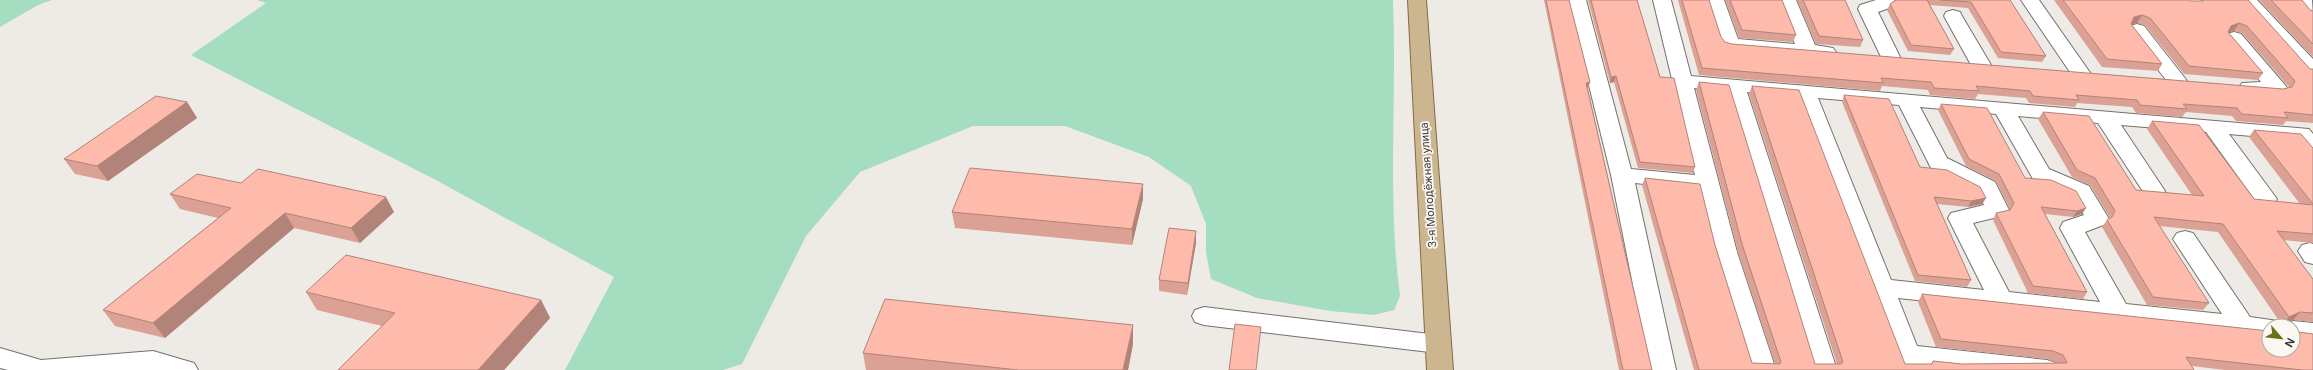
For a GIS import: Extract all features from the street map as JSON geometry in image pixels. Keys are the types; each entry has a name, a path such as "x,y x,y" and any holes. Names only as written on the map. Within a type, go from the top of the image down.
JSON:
{"main road":[{"name":"3-я Молодёжная улица","path":"1417,0 1440,370"}],"lane":[{"path":"1577,0 1622,175 1663,370"},
{"path":"1662,0 1725,252 1762,370"},
{"path":"1715,0 1730,44 1844,54"},
{"path":"1787,0 1806,50"},
{"path":"1867,56 1897,58 1867,9 1886,3 1885,0"},
{"path":"2030,0 2081,74"},
{"path":"2247,0 2313,71"},
{"path":"2302,0 2313,12"},
{"path":"1953,16 1988,66 1958,63"},
{"path":"2137,30 2185,82 2155,80"},
{"path":"2232,86 2278,89 2234,38"},
{"path":"2058,72 2103,76"},
{"path":"1682,81 2302,134 2313,147"},
{"path":"1735,85 1824,370"},
{"path":"1805,91 1911,363 2046,370"},
{"path":"1906,100 1939,163 1987,187 1998,210 1959,218 2001,300"},
{"path":"2003,108 2041,174 2081,191 2098,219 2071,228 2118,312"},
{"path":"2105,117 2154,191"},
{"path":"2212,126 2266,199"},
{"path":"1622,175 1708,184"},
{"path":"2186,239 2242,325"},
{"path":"1882,288 2261,327"},
{"path":"1204,316 1438,344"},
{"path":"2301,331 2313,332"},
{"path":"0,358 41,370 153,361 185,370"}],"green space":[{"path":"0,0 52,0 38,5 0,27"},
{"path":"257,0 1393,0 1393,185 1396,259 1400,296 1394,310 1374,315 1330,311 1257,298 1211,279 1206,252 1206,224 1191,186 1149,157 1065,126 973,126 860,172 806,236 742,364 723,370 565,370 614,277 434,179 191,55 266,3"}],"building":[{"path":"1546,0 1569,0 1590,82 1586,83 1652,370 1623,370"},
{"path":"1591,0 1637,0 1660,77 1674,78 1695,167 1640,162 1616,76 1611,77"},
{"path":"1682,0 1709,0 1721,37 1725,42 1732,44 2283,89 2292,87 2295,81 2247,26 2239,23 2231,26 2228,32 2263,73 2189,66 2150,18 2142,15 2134,17 2131,24 2162,64 2107,59 2063,0 2248,0 2310,69 2313,69 2313,115 2284,112 2288,118 2242,114 2237,108 2183,104 2187,109 2140,105 2137,100 2076,95 2079,100 2033,96 2030,91 1976,86 1979,91 1934,88 1931,82 1881,78 1883,83 1702,68"},
{"path":"1730,0 1782,0 1796,35 1742,30"},
{"path":"1803,0 1845,0 1863,40 1819,36"},
{"path":"1896,0 1927,0 1954,49 1911,45 1890,4"},
{"path":"1941,0 2010,0 2046,56 2001,52 1971,2"},
{"path":"2271,0 2302,0 2310,10 2313,11 2313,44"},
{"path":"1699,82 1729,85 1815,364 1841,364 1843,362 1752,86 1799,90 1905,364 1932,364 1933,361 1962,364 2067,363 2063,355 2053,351 1941,339 1922,294 2261,330 2261,358 2301,358 2301,332 2313,334 2313,370 2186,357 2194,370 1699,370 1645,178 1700,184 1715,245 1752,363 1780,364 1781,362 1742,244"},
{"path":"1844,95 1889,99 1920,167 1947,170 1980,187 1986,198 1971,201 1934,197 1971,280 1918,275"},
{"path":"156,96 187,102 97,166 64,159"},
{"path":"1941,104 1987,108 2025,178 2051,180 2076,191 2086,208 2077,211 2041,207 2087,292 2033,286 1996,213 2010,210 2014,203 1999,174 1969,159"},
{"path":"2043,112 2089,116 2136,190 2204,196 2152,121 2199,125 2254,199 2313,205 2313,234 2277,231 2313,279 2313,313 2300,312 2289,317 2223,224 2154,217 2209,303 2153,297 2107,220 2112,217 2115,211 2095,178 2077,170"},
{"path":"2254,130 2301,134 2313,148 2313,204"},
{"path":"970,168 1143,184 1132,229 952,212"},
{"path":"258,169 386,197 351,228 285,213 153,323 103,310 231,208 170,194 197,174 241,183"},
{"path":"1169,228 1196,231 1188,283 1159,280"},
{"path":"346,255 541,300 478,370 338,370 395,313 306,292"},
{"path":"885,299 1133,325 1123,370 1018,370 863,353"},
{"path":"1235,324 1261,327 1256,370 1229,370"}]}
